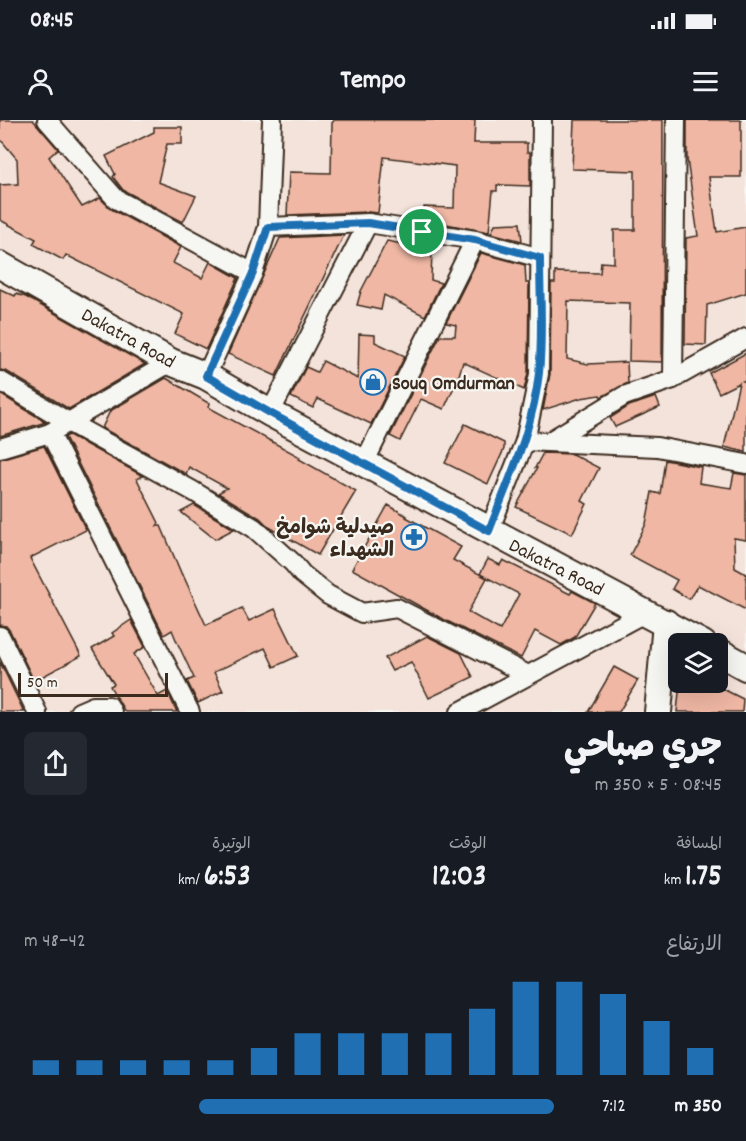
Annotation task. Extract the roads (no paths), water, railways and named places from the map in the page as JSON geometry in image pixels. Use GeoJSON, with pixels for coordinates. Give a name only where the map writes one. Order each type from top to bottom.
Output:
{"type":"FeatureCollection","features":[{"type":"Feature","properties":{"kind":"street"},"geometry":{"type":"LineString","coordinates":[[47,120],[116,199],[253,273]]}},
{"type":"Feature","properties":{"kind":"street"},"geometry":{"type":"LineString","coordinates":[[206,376],[253,273],[268,227],[272,120]]}},
{"type":"Feature","properties":{"kind":"street"},"geometry":{"type":"LineString","coordinates":[[489,531],[525,441],[539,374],[542,120]]}},
{"type":"Feature","properties":{"kind":"street"},"geometry":{"type":"LineString","coordinates":[[673,379],[676,120]]}},
{"type":"Feature","properties":{"kind":"street"},"geometry":{"type":"LineString","coordinates":[[268,227],[368,223],[475,240],[540,258]]}},
{"type":"Feature","properties":{"kind":"street"},"geometry":{"type":"LineString","coordinates":[[270,413],[368,223]]}},
{"type":"Feature","properties":{"kind":"street"},"geometry":{"type":"LineString","coordinates":[[364,462],[475,240]]}},
{"type":"Feature","properties":{"kind":"street","name":"Dakatra Road"},"geometry":{"type":"LineString","coordinates":[[0,265],[171,362],[206,376],[489,531],[684,633]]}},
{"type":"Feature","properties":{"kind":"street"},"geometry":{"type":"LineString","coordinates":[[550,441],[624,396],[673,379],[746,338]]}},
{"type":"Feature","properties":{"kind":"street"},"geometry":{"type":"LineString","coordinates":[[0,448],[50,433],[70,423],[171,362]]}},
{"type":"Feature","properties":{"kind":"street"},"geometry":{"type":"LineString","coordinates":[[0,381],[254,528],[302,574],[328,595],[362,613],[397,608],[528,675]]}},
{"type":"Feature","properties":{"kind":"street"},"geometry":{"type":"LineString","coordinates":[[50,433],[190,712]]}},
{"type":"Feature","properties":{"kind":"street"},"geometry":{"type":"LineString","coordinates":[[525,441],[657,447],[746,464]]}},
{"type":"Feature","properties":{"kind":"street"},"geometry":{"type":"LineString","coordinates":[[460,712],[528,675],[656,617],[658,712]]}},
{"type":"Feature","properties":{"kind":"street"},"geometry":{"type":"LineString","coordinates":[[0,636],[37,712]]}},
{"type":"Feature","properties":{"kind":"street"},"geometry":{"type":"LineString","coordinates":[[728,657],[746,666]]}},
{"type":"Feature","properties":{"kind":"street"},"geometry":{"type":"LineString","coordinates":[[79,712],[97,706],[109,706],[112,712]]}},
{"type":"Feature","properties":{"kind":"place","name":"Souq Omdurman"},"geometry":{"type":"Point","coordinates":[373,382]}},
{"type":"Feature","properties":{"kind":"place","name":"صيدلية شوامخ الشهداء"},"geometry":{"type":"Point","coordinates":[414,537]}}]}
